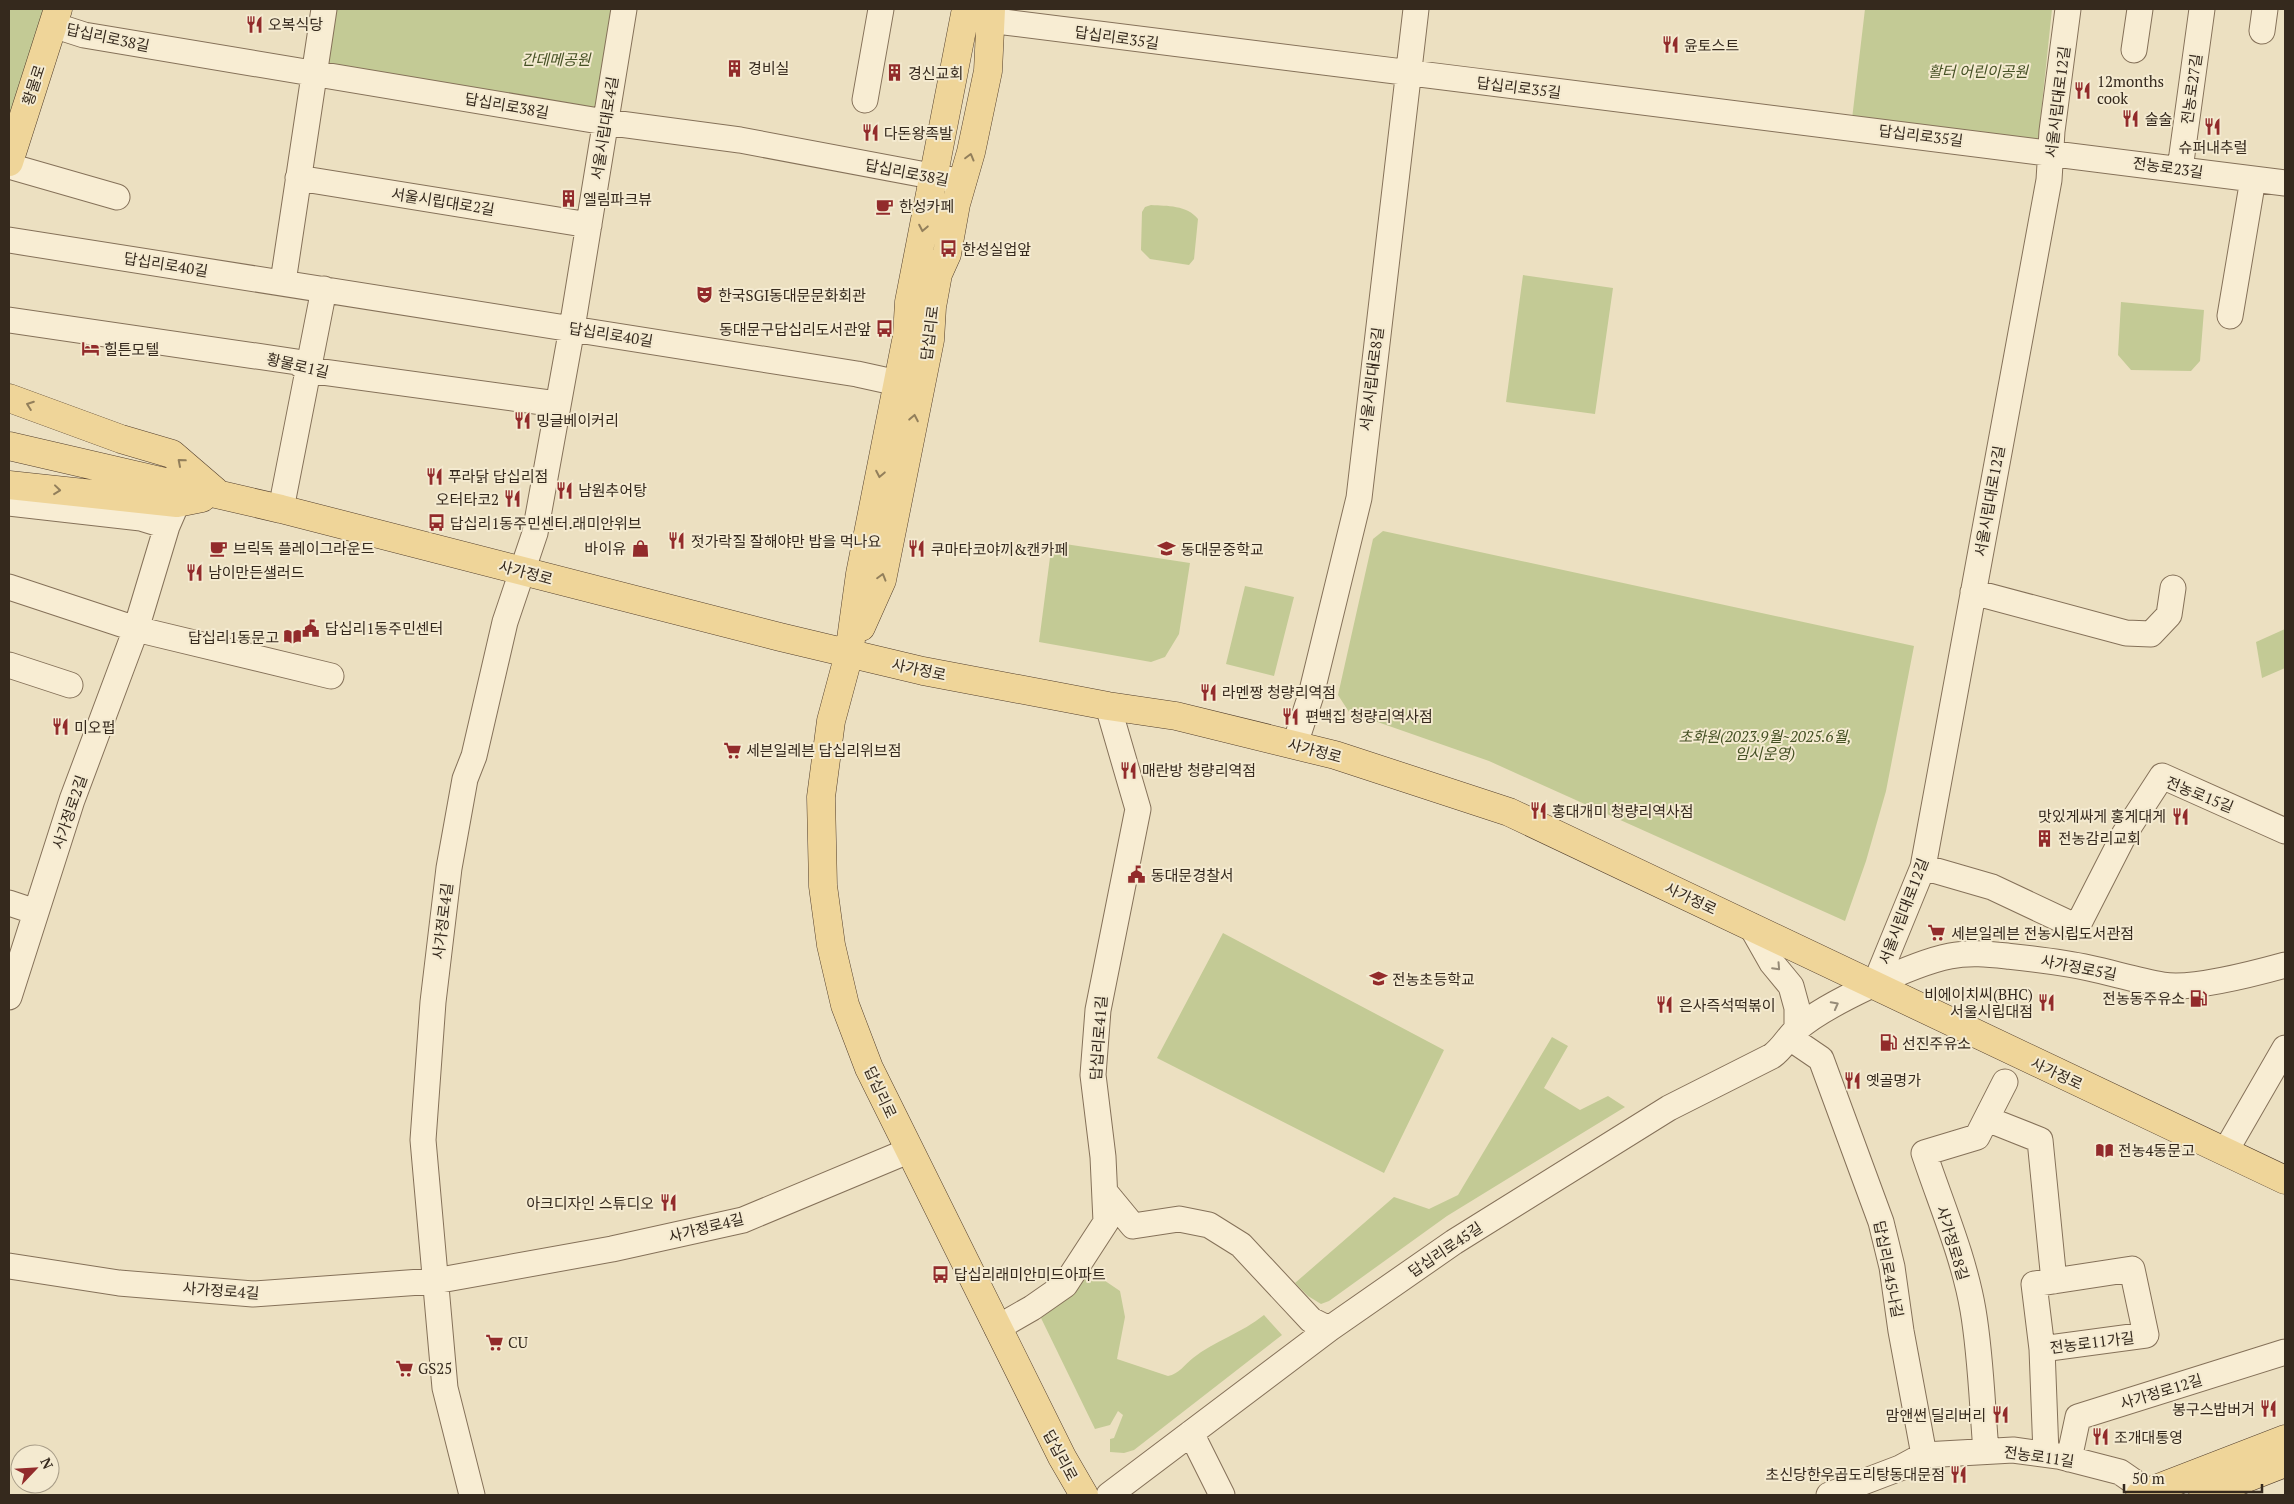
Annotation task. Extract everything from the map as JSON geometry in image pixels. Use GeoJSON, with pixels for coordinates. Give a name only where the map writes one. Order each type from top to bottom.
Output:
{"type":"FeatureCollection","features":[{"type":"Feature","properties":{"kind":"main road","name":"답십리로"},"geometry":{"type":"LineString","coordinates":[[982,13],[933,177],[909,302],[907,336],[860,574],[849,654],[832,721],[823,780],[821,826],[825,912],[844,1005],[869,1068],[908,1151],[1062,1458],[1084,1495]]}},
{"type":"Feature","properties":{"kind":"main road","name":"답십리로"},"geometry":{"type":"LineString","coordinates":[[849,654],[882,580],[930,340],[933,298],[938,274],[947,254],[963,182],[972,152],[988,71],[982,13]]}},
{"type":"Feature","properties":{"kind":"main road","name":"황물로"},"geometry":{"type":"LineString","coordinates":[[9,162],[55,17]]}},
{"type":"Feature","properties":{"kind":"main road"},"geometry":{"type":"LineString","coordinates":[[9,398],[172,454],[218,494],[172,515],[9,485]]}},
{"type":"Feature","properties":{"kind":"main road","name":"사가정로"},"geometry":{"type":"LineString","coordinates":[[9,446],[281,509],[849,654],[923,671],[1108,706],[1176,716],[1335,755],[1508,812],[1875,984],[2285,1180]]}},
{"type":"Feature","properties":{"kind":"main road"},"geometry":{"type":"LineString","coordinates":[[2143,1495],[2285,1439]]}},
{"type":"Feature","properties":{"kind":"main road"},"geometry":{"type":"LineString","coordinates":[[2203,1495],[2285,1463]]}},
{"type":"Feature","properties":{"kind":"street"},"geometry":{"type":"LineString","coordinates":[[282,282],[324,9]]}},
{"type":"Feature","properties":{"kind":"street","name":"서울시립대로4길"},"geometry":{"type":"LineString","coordinates":[[522,570],[535,532],[572,328],[624,9]]}},
{"type":"Feature","properties":{"kind":"street"},"geometry":{"type":"LineString","coordinates":[[865,100],[880,9]]}},
{"type":"Feature","properties":{"kind":"street","name":"서울시립대로8길"},"geometry":{"type":"LineString","coordinates":[[1295,744],[1312,696],[1359,498],[1369,394],[1416,9]]}},
{"type":"Feature","properties":{"kind":"street","name":"서울시립대로12길"},"geometry":{"type":"LineString","coordinates":[[1875,984],[1923,867],[2047,190],[2068,9]]}},
{"type":"Feature","properties":{"kind":"street"},"geometry":{"type":"LineString","coordinates":[[2134,50],[2140,9]]}},
{"type":"Feature","properties":{"kind":"street","name":"전농로27길"},"geometry":{"type":"LineString","coordinates":[[2180,169],[2202,9]]}},
{"type":"Feature","properties":{"kind":"street","name":"답십리로35길"},"geometry":{"type":"LineString","coordinates":[[982,13],[1408,73],[2050,152]]}},
{"type":"Feature","properties":{"kind":"street","name":"답십리로38길"},"geometry":{"type":"LineString","coordinates":[[55,17],[84,35],[605,122],[740,140],[963,182]]}},
{"type":"Feature","properties":{"kind":"street","name":"전농로23길"},"geometry":{"type":"LineString","coordinates":[[2050,152],[2285,183]]}},
{"type":"Feature","properties":{"kind":"street"},"geometry":{"type":"LineString","coordinates":[[9,166],[117,197]]}},
{"type":"Feature","properties":{"kind":"street","name":"서울시립대로2길"},"geometry":{"type":"LineString","coordinates":[[298,178],[589,225]]}},
{"type":"Feature","properties":{"kind":"street"},"geometry":{"type":"LineString","coordinates":[[2230,316],[2253,179]]}},
{"type":"Feature","properties":{"kind":"street","name":"답십리로40길"},"geometry":{"type":"LineString","coordinates":[[9,240],[572,328],[856,374],[898,383]]}},
{"type":"Feature","properties":{"kind":"street"},"geometry":{"type":"LineString","coordinates":[[281,509],[324,289]]}},
{"type":"Feature","properties":{"kind":"street","name":"황물로1길"},"geometry":{"type":"LineString","coordinates":[[9,320],[297,362],[308,370],[557,404]]}},
{"type":"Feature","properties":{"kind":"street"},"geometry":{"type":"LineString","coordinates":[[9,503],[141,518],[172,515]]}},
{"type":"Feature","properties":{"kind":"street","name":"사가정로2길"},"geometry":{"type":"LineString","coordinates":[[9,997],[72,800],[136,628],[172,515]]}},
{"type":"Feature","properties":{"kind":"street","name":"사가정로4길"},"geometry":{"type":"LineString","coordinates":[[472,1495],[445,1388],[423,1140],[433,1002],[449,868],[465,779],[474,756],[505,622],[522,570]]}},
{"type":"Feature","properties":{"kind":"street"},"geometry":{"type":"LineString","coordinates":[[9,587],[136,628],[331,676]]}},
{"type":"Feature","properties":{"kind":"street"},"geometry":{"type":"LineString","coordinates":[[1974,592],[2126,633],[2151,634],[2169,616],[2173,588]]}},
{"type":"Feature","properties":{"kind":"street"},"geometry":{"type":"LineString","coordinates":[[9,666],[70,685]]}},
{"type":"Feature","properties":{"kind":"street","name":"답십리로41길"},"geometry":{"type":"LineString","coordinates":[[997,1328],[1032,1308],[1065,1285],[1106,1222],[1105,1192],[1093,1075],[1098,1010],[1138,809],[1108,706]]}},
{"type":"Feature","properties":{"kind":"street","name":"전농로15길"},"geometry":{"type":"LineString","coordinates":[[1923,867],[1992,886],[2077,927],[2125,833],[2162,776],[2285,831]]}},
{"type":"Feature","properties":{"kind":"street"},"geometry":{"type":"LineString","coordinates":[[9,903],[36,912]]}},
{"type":"Feature","properties":{"kind":"street"},"geometry":{"type":"LineString","coordinates":[[1751,926],[1772,963],[1791,986],[1797,1008],[1798,1036]]}},
{"type":"Feature","properties":{"kind":"street","name":"사가정로5길"},"geometry":{"type":"LineString","coordinates":[[1875,984],[1931,961],[1952,956],[1985,954],[2033,958],[2087,967],[2164,986],[2230,978],[2285,965]]}},
{"type":"Feature","properties":{"kind":"street","name":"답십리로45길"},"geometry":{"type":"LineString","coordinates":[[1109,1495],[1329,1329],[1454,1242],[1669,1108],[1782,1050],[1827,1009],[1875,984]]}},
{"type":"Feature","properties":{"kind":"street","name":"답십리로45나길"},"geometry":{"type":"LineString","coordinates":[[1798,1036],[1820,1060],[1881,1222],[1892,1266],[1901,1331],[1924,1454]]}},
{"type":"Feature","properties":{"kind":"street"},"geometry":{"type":"LineString","coordinates":[[2225,1152],[2285,1048]]}},
{"type":"Feature","properties":{"kind":"street","name":"사가정로8길"},"geometry":{"type":"LineString","coordinates":[[1986,1451],[1981,1361],[1973,1308],[1958,1254],[1924,1153],[1977,1137],[2005,1082]]}},
{"type":"Feature","properties":{"kind":"street"},"geometry":{"type":"LineString","coordinates":[[1987,1119],[2040,1140],[2054,1281]]}},
{"type":"Feature","properties":{"kind":"street","name":"사가정로4길"},"geometry":{"type":"LineString","coordinates":[[9,1266],[119,1282],[253,1294],[435,1281],[612,1249],[743,1220],[908,1151]]}},
{"type":"Feature","properties":{"kind":"street"},"geometry":{"type":"LineString","coordinates":[[1105,1192],[1133,1226],[1179,1219],[1209,1225],[1241,1245],[1311,1320],[1329,1329]]}},
{"type":"Feature","properties":{"kind":"street","name":"전농로11가길"},"geometry":{"type":"LineString","coordinates":[[2042,1348],[2146,1335],[2132,1269],[2034,1284],[2042,1348],[2058,1457]]}},
{"type":"Feature","properties":{"kind":"street","name":"사가정로12길"},"geometry":{"type":"LineString","coordinates":[[2058,1457],[2078,1417],[2285,1352]]}},
{"type":"Feature","properties":{"kind":"street"},"geometry":{"type":"LineString","coordinates":[[1190,1433],[1222,1495]]}},
{"type":"Feature","properties":{"kind":"street","name":"전농로11길"},"geometry":{"type":"LineString","coordinates":[[1924,1454],[2013,1450],[2058,1457],[2120,1472],[2133,1481],[2143,1495]]}},
{"type":"Feature","properties":{"kind":"street"},"geometry":{"type":"LineString","coordinates":[[1829,1495],[1900,1468],[1924,1454]]}},
{"type":"Feature","properties":{"kind":"green space"},"geometry":{"type":"Polygon","coordinates":[[[9,9],[45,9],[9,127],[9,9]]]}},
{"type":"Feature","properties":{"kind":"green space","name":"간데메공원"},"geometry":{"type":"Polygon","coordinates":[[[333,9],[617,9],[599,117],[323,70],[333,9]]]}},
{"type":"Feature","properties":{"kind":"green space","name":"활터 어린이공원"},"geometry":{"type":"Polygon","coordinates":[[[1865,9],[2052,9],[2038,142],[1852,119],[1865,9]]]}},
{"type":"Feature","properties":{"kind":"green space"},"geometry":{"type":"Polygon","coordinates":[[[1151,205],[1183,209],[1198,219],[1194,259],[1189,265],[1150,259],[1141,250],[1142,212],[1145,207],[1151,205]]]}},
{"type":"Feature","properties":{"kind":"green space"},"geometry":{"type":"Polygon","coordinates":[[[1523,275],[1613,288],[1595,414],[1506,402],[1523,275]]]}},
{"type":"Feature","properties":{"kind":"green space"},"geometry":{"type":"Polygon","coordinates":[[[2121,302],[2204,310],[2200,361],[2191,371],[2131,370],[2118,355],[2121,302]]]}},
{"type":"Feature","properties":{"kind":"green space","name":"초화원(2023.9월~2025.6월, 임시운영)"},"geometry":{"type":"Polygon","coordinates":[[[1383,531],[1914,646],[1886,791],[1866,861],[1845,921],[1489,761],[1349,712],[1338,695],[1373,539],[1383,531]]]}},
{"type":"Feature","properties":{"kind":"green space"},"geometry":{"type":"Polygon","coordinates":[[[1052,542],[1190,563],[1179,634],[1165,657],[1151,662],[1039,642],[1052,542]]]}},
{"type":"Feature","properties":{"kind":"green space"},"geometry":{"type":"Polygon","coordinates":[[[1245,586],[1294,597],[1274,676],[1226,664],[1245,586]]]}},
{"type":"Feature","properties":{"kind":"green space"},"geometry":{"type":"Polygon","coordinates":[[[2285,629],[2285,668],[2262,678],[2256,642],[2285,629]]]}},
{"type":"Feature","properties":{"kind":"green space"},"geometry":{"type":"Polygon","coordinates":[[[1223,933],[1444,1050],[1384,1173],[1157,1058],[1223,933]]]}},
{"type":"Feature","properties":{"kind":"green space"},"geometry":{"type":"Polygon","coordinates":[[[1552,1037],[1568,1046],[1544,1088],[1580,1110],[1608,1096],[1625,1107],[1447,1216],[1329,1301],[1321,1304],[1308,1296],[1295,1283],[1394,1197],[1429,1209],[1458,1195],[1552,1037]]]}},
{"type":"Feature","properties":{"kind":"green space"},"geometry":{"type":"Polygon","coordinates":[[[1089,1270],[1120,1291],[1125,1317],[1117,1359],[1168,1376],[1178,1371],[1201,1352],[1247,1327],[1264,1315],[1282,1335],[1134,1450],[1124,1453],[1110,1452],[1110,1439],[1114,1438],[1123,1415],[1118,1411],[1110,1425],[1095,1429],[1041,1318],[1061,1303],[1089,1270]]]}},
{"type":"Feature","properties":{"kind":"place","name":"오복식당"},"geometry":{"type":"Point","coordinates":[254,24]}},
{"type":"Feature","properties":{"kind":"place","name":"윤토스트"},"geometry":{"type":"Point","coordinates":[1670,45]}},
{"type":"Feature","properties":{"kind":"place","name":"경비실"},"geometry":{"type":"Point","coordinates":[734,68]}},
{"type":"Feature","properties":{"kind":"place","name":"경신교회"},"geometry":{"type":"Point","coordinates":[894,73]}},
{"type":"Feature","properties":{"kind":"place","name":"12months cook"},"geometry":{"type":"Point","coordinates":[2083,90]}},
{"type":"Feature","properties":{"kind":"place","name":"술술"},"geometry":{"type":"Point","coordinates":[2131,119]}},
{"type":"Feature","properties":{"kind":"place","name":"슈퍼내추럴"},"geometry":{"type":"Point","coordinates":[2213,126]}},
{"type":"Feature","properties":{"kind":"place","name":"다돈왕족발"},"geometry":{"type":"Point","coordinates":[870,133]}},
{"type":"Feature","properties":{"kind":"place","name":"엘림파크뷰"},"geometry":{"type":"Point","coordinates":[569,199]}},
{"type":"Feature","properties":{"kind":"place","name":"한성카페"},"geometry":{"type":"Point","coordinates":[885,206]}},
{"type":"Feature","properties":{"kind":"place","name":"한성실업앞"},"geometry":{"type":"Point","coordinates":[948,249]}},
{"type":"Feature","properties":{"kind":"place","name":"한국SGI동대문문화회관"},"geometry":{"type":"Point","coordinates":[704,295]}},
{"type":"Feature","properties":{"kind":"place","name":"동대문구답십리도서관앞"},"geometry":{"type":"Point","coordinates":[885,329]}},
{"type":"Feature","properties":{"kind":"place","name":"힐튼모텔"},"geometry":{"type":"Point","coordinates":[90,349]}},
{"type":"Feature","properties":{"kind":"place","name":"밍글베이커리"},"geometry":{"type":"Point","coordinates":[522,420]}},
{"type":"Feature","properties":{"kind":"place","name":"푸라닭 답십리점"},"geometry":{"type":"Point","coordinates":[434,476]}},
{"type":"Feature","properties":{"kind":"place","name":"남원추어탕"},"geometry":{"type":"Point","coordinates":[564,490]}},
{"type":"Feature","properties":{"kind":"place","name":"오터타코2"},"geometry":{"type":"Point","coordinates":[513,499]}},
{"type":"Feature","properties":{"kind":"place","name":"답십리1동주민센터.래미안위브"},"geometry":{"type":"Point","coordinates":[436,523]}},
{"type":"Feature","properties":{"kind":"place","name":"젓가락질 잘해야만 밥을 먹나요"},"geometry":{"type":"Point","coordinates":[677,541]}},
{"type":"Feature","properties":{"kind":"place","name":"브릭독 플레이그라운드"},"geometry":{"type":"Point","coordinates":[219,548]}},
{"type":"Feature","properties":{"kind":"place","name":"바이유"},"geometry":{"type":"Point","coordinates":[640,548]}},
{"type":"Feature","properties":{"kind":"place","name":"쿠마타코야끼&캔카페"},"geometry":{"type":"Point","coordinates":[917,549]}},
{"type":"Feature","properties":{"kind":"place","name":"동대문중학교"},"geometry":{"type":"Point","coordinates":[1167,549]}},
{"type":"Feature","properties":{"kind":"place","name":"남이만든샐러드"},"geometry":{"type":"Point","coordinates":[194,572]}},
{"type":"Feature","properties":{"kind":"place","name":"답십리1동주민센터"},"geometry":{"type":"Point","coordinates":[311,628]}},
{"type":"Feature","properties":{"kind":"place","name":"답십리1동문고"},"geometry":{"type":"Point","coordinates":[293,637]}},
{"type":"Feature","properties":{"kind":"place","name":"라멘짱 청량리역점"},"geometry":{"type":"Point","coordinates":[1208,692]}},
{"type":"Feature","properties":{"kind":"place","name":"편백집 청량리역사점"},"geometry":{"type":"Point","coordinates":[1291,716]}},
{"type":"Feature","properties":{"kind":"place","name":"미오펍"},"geometry":{"type":"Point","coordinates":[60,727]}},
{"type":"Feature","properties":{"kind":"place","name":"세븐일레븐 답십리위브점"},"geometry":{"type":"Point","coordinates":[732,750]}},
{"type":"Feature","properties":{"kind":"place","name":"매란방 청량리역점"},"geometry":{"type":"Point","coordinates":[1128,770]}},
{"type":"Feature","properties":{"kind":"place","name":"홍대개미 청량리역사점"},"geometry":{"type":"Point","coordinates":[1538,811]}},
{"type":"Feature","properties":{"kind":"place","name":"맛있게싸게 홍게대게"},"geometry":{"type":"Point","coordinates":[2180,816]}},
{"type":"Feature","properties":{"kind":"place","name":"전농감리교회"},"geometry":{"type":"Point","coordinates":[2044,838]}},
{"type":"Feature","properties":{"kind":"place","name":"동대문경찰서"},"geometry":{"type":"Point","coordinates":[1137,875]}},
{"type":"Feature","properties":{"kind":"place","name":"세븐일레븐 전농시립도서관점"},"geometry":{"type":"Point","coordinates":[1937,933]}},
{"type":"Feature","properties":{"kind":"place","name":"전농초등학교"},"geometry":{"type":"Point","coordinates":[1378,979]}},
{"type":"Feature","properties":{"kind":"place","name":"전농동주유소"},"geometry":{"type":"Point","coordinates":[2199,998]}},
{"type":"Feature","properties":{"kind":"place","name":"비에이치씨(BHC) 서울시립대점"},"geometry":{"type":"Point","coordinates":[2047,1003]}},
{"type":"Feature","properties":{"kind":"place","name":"은사즉석떡볶이"},"geometry":{"type":"Point","coordinates":[1665,1005]}},
{"type":"Feature","properties":{"kind":"place","name":"선진주유소"},"geometry":{"type":"Point","coordinates":[1888,1043]}},
{"type":"Feature","properties":{"kind":"place","name":"옛골명가"},"geometry":{"type":"Point","coordinates":[1852,1080]}},
{"type":"Feature","properties":{"kind":"place","name":"전농4동문고"},"geometry":{"type":"Point","coordinates":[2104,1150]}},
{"type":"Feature","properties":{"kind":"place","name":"아크디자인 스튜디오"},"geometry":{"type":"Point","coordinates":[668,1203]}},
{"type":"Feature","properties":{"kind":"place","name":"답십리래미안미드아파트"},"geometry":{"type":"Point","coordinates":[940,1274]}},
{"type":"Feature","properties":{"kind":"place","name":"CU"},"geometry":{"type":"Point","coordinates":[494,1342]}},
{"type":"Feature","properties":{"kind":"place","name":"GS25"},"geometry":{"type":"Point","coordinates":[404,1368]}},
{"type":"Feature","properties":{"kind":"place","name":"봉구스밥버거"},"geometry":{"type":"Point","coordinates":[2269,1409]}},
{"type":"Feature","properties":{"kind":"place","name":"맘앤썬 딜리버리"},"geometry":{"type":"Point","coordinates":[2000,1415]}},
{"type":"Feature","properties":{"kind":"place","name":"조개대통영"},"geometry":{"type":"Point","coordinates":[2100,1437]}},
{"type":"Feature","properties":{"kind":"place","name":"초신당한우곱도리탕동대문점"},"geometry":{"type":"Point","coordinates":[1959,1474]}}]}
